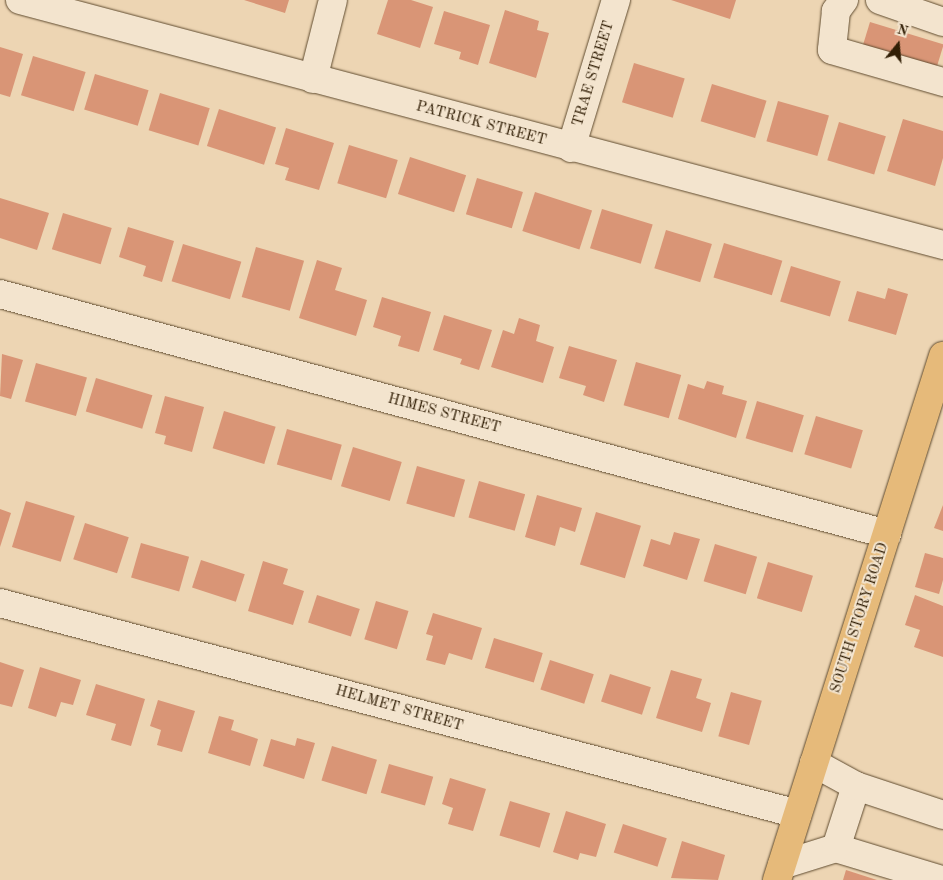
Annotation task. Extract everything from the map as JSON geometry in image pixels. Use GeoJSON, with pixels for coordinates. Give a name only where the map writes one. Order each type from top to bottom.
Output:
{"type":"FeatureCollection","features":[{"type":"Feature","properties":{"kind":"main road","name":"SOUTH STORY ROAD"},"geometry":{"type":"LineString","coordinates":[[779,872],[940,374]]}},
{"type":"Feature","properties":{"kind":"street","name":"PATRICK STREET"},"geometry":{"type":"LineString","coordinates":[[20,0],[571,148],[943,245]]}},
{"type":"Feature","properties":{"kind":"street"},"geometry":{"type":"LineString","coordinates":[[313,79],[333,0]]}},
{"type":"Feature","properties":{"kind":"street","name":"TRAE STREET"},"geometry":{"type":"LineString","coordinates":[[571,148],[616,0]]}},
{"type":"Feature","properties":{"kind":"street"},"geometry":{"type":"LineString","coordinates":[[844,0],[836,11],[832,50],[943,82]]}},
{"type":"Feature","properties":{"kind":"street"},"geometry":{"type":"LineString","coordinates":[[880,0],[943,22]]}},
{"type":"Feature","properties":{"kind":"street","name":"HIMES STREET"},"geometry":{"type":"LineString","coordinates":[[0,294],[887,534]]}},
{"type":"Feature","properties":{"kind":"street","name":"HELMET STREET"},"geometry":{"type":"LineString","coordinates":[[0,603],[798,814]]}},
{"type":"Feature","properties":{"kind":"street"},"geometry":{"type":"LineString","coordinates":[[814,763],[856,786],[943,815]]}},
{"type":"Feature","properties":{"kind":"street"},"geometry":{"type":"LineString","coordinates":[[836,848],[856,786]]}},
{"type":"Feature","properties":{"kind":"street"},"geometry":{"type":"LineString","coordinates":[[779,872],[836,848],[941,880]]}},
{"type":"Feature","properties":{"kind":"building"},"geometry":{"type":"Polygon","coordinates":[[[244,0],[289,0],[285,13],[244,0]]]}},
{"type":"Feature","properties":{"kind":"building"},"geometry":{"type":"Polygon","coordinates":[[[388,0],[411,0],[433,7],[420,48],[377,34],[388,0]]]}},
{"type":"Feature","properties":{"kind":"building"},"geometry":{"type":"Polygon","coordinates":[[[671,0],[736,0],[730,19],[671,0]]]}},
{"type":"Feature","properties":{"kind":"building"},"geometry":{"type":"Polygon","coordinates":[[[505,10],[539,21],[537,30],[549,33],[536,78],[489,63],[505,10]]]}},
{"type":"Feature","properties":{"kind":"building"},"geometry":{"type":"Polygon","coordinates":[[[444,11],[490,25],[478,65],[459,59],[461,52],[434,44],[444,11]]]}},
{"type":"Feature","properties":{"kind":"building"},"geometry":{"type":"Polygon","coordinates":[[[870,22],[943,44],[935,72],[862,50],[870,22]]]}},
{"type":"Feature","properties":{"kind":"building"},"geometry":{"type":"Polygon","coordinates":[[[0,47],[23,54],[10,97],[0,94],[0,47]]]}},
{"type":"Feature","properties":{"kind":"building"},"geometry":{"type":"Polygon","coordinates":[[[33,56],[86,72],[74,111],[21,95],[33,56]]]}},
{"type":"Feature","properties":{"kind":"building"},"geometry":{"type":"Polygon","coordinates":[[[634,63],[685,78],[673,118],[622,102],[634,63]]]}},
{"type":"Feature","properties":{"kind":"building"},"geometry":{"type":"Polygon","coordinates":[[[95,74],[149,90],[138,126],[84,109],[95,74]]]}},
{"type":"Feature","properties":{"kind":"building"},"geometry":{"type":"Polygon","coordinates":[[[712,84],[767,101],[755,138],[701,121],[712,84]]]}},
{"type":"Feature","properties":{"kind":"building"},"geometry":{"type":"Polygon","coordinates":[[[160,93],[210,108],[198,145],[149,130],[160,93]]]}},
{"type":"Feature","properties":{"kind":"building"},"geometry":{"type":"Polygon","coordinates":[[[778,101],[829,116],[817,156],[766,141],[778,101]]]}},
{"type":"Feature","properties":{"kind":"building"},"geometry":{"type":"Polygon","coordinates":[[[219,109],[276,128],[264,165],[207,146],[219,109]]]}},
{"type":"Feature","properties":{"kind":"building"},"geometry":{"type":"Polygon","coordinates":[[[903,119],[943,131],[943,158],[935,186],[887,171],[903,119]]]}},
{"type":"Feature","properties":{"kind":"building"},"geometry":{"type":"Polygon","coordinates":[[[839,122],[886,136],[874,175],[827,160],[839,122]]]}},
{"type":"Feature","properties":{"kind":"building"},"geometry":{"type":"Polygon","coordinates":[[[286,128],[334,143],[319,190],[285,180],[289,168],[275,164],[286,128]]]}},
{"type":"Feature","properties":{"kind":"building"},"geometry":{"type":"Polygon","coordinates":[[[349,145],[398,160],[386,198],[337,183],[349,145]]]}},
{"type":"Feature","properties":{"kind":"building"},"geometry":{"type":"Polygon","coordinates":[[[410,157],[466,175],[454,212],[398,194],[410,157]]]}},
{"type":"Feature","properties":{"kind":"building"},"geometry":{"type":"Polygon","coordinates":[[[477,178],[523,192],[512,228],[466,214],[477,178]]]}},
{"type":"Feature","properties":{"kind":"building"},"geometry":{"type":"Polygon","coordinates":[[[535,192],[592,211],[579,250],[522,231],[535,192]]]}},
{"type":"Feature","properties":{"kind":"building"},"geometry":{"type":"Polygon","coordinates":[[[0,198],[49,213],[37,250],[0,238],[0,198]]]}},
{"type":"Feature","properties":{"kind":"building"},"geometry":{"type":"Polygon","coordinates":[[[602,209],[653,224],[641,264],[590,248],[602,209]]]}},
{"type":"Feature","properties":{"kind":"building"},"geometry":{"type":"Polygon","coordinates":[[[63,213],[112,228],[101,264],[52,249],[63,213]]]}},
{"type":"Feature","properties":{"kind":"building"},"geometry":{"type":"Polygon","coordinates":[[[128,227],[174,241],[162,282],[143,276],[146,266],[119,257],[128,227]]]}},
{"type":"Feature","properties":{"kind":"building"},"geometry":{"type":"Polygon","coordinates":[[[666,230],[712,244],[700,282],[654,268],[666,230]]]}},
{"type":"Feature","properties":{"kind":"building"},"geometry":{"type":"Polygon","coordinates":[[[724,243],[782,261],[772,295],[713,277],[724,243]]]}},
{"type":"Feature","properties":{"kind":"building"},"geometry":{"type":"Polygon","coordinates":[[[183,244],[241,262],[230,299],[172,281],[183,244]]]}},
{"type":"Feature","properties":{"kind":"building"},"geometry":{"type":"Polygon","coordinates":[[[256,247],[304,261],[290,311],[242,297],[256,247]]]}},
{"type":"Feature","properties":{"kind":"building"},"geometry":{"type":"Polygon","coordinates":[[[317,260],[342,268],[335,290],[367,300],[356,336],[299,318],[317,260]]]}},
{"type":"Feature","properties":{"kind":"building"},"geometry":{"type":"Polygon","coordinates":[[[791,266],[841,281],[830,317],[780,301],[791,266]]]}},
{"type":"Feature","properties":{"kind":"building"},"geometry":{"type":"Polygon","coordinates":[[[888,288],[908,294],[896,335],[848,321],[857,291],[885,299],[888,288]]]}},
{"type":"Feature","properties":{"kind":"building"},"geometry":{"type":"Polygon","coordinates":[[[382,297],[431,312],[419,352],[398,346],[401,336],[373,327],[382,297]]]}},
{"type":"Feature","properties":{"kind":"building"},"geometry":{"type":"Polygon","coordinates":[[[444,315],[492,330],[479,370],[460,364],[462,359],[433,350],[444,315]]]}},
{"type":"Feature","properties":{"kind":"building"},"geometry":{"type":"Polygon","coordinates":[[[519,318],[540,325],[536,341],[554,347],[543,383],[491,367],[503,330],[514,334],[519,318]]]}},
{"type":"Feature","properties":{"kind":"building"},"geometry":{"type":"Polygon","coordinates":[[[569,346],[617,360],[604,402],[583,395],[586,386],[559,378],[569,346]]]}},
{"type":"Feature","properties":{"kind":"building"},"geometry":{"type":"Polygon","coordinates":[[[2,354],[23,360],[11,399],[0,396],[2,354]]]}},
{"type":"Feature","properties":{"kind":"building"},"geometry":{"type":"Polygon","coordinates":[[[636,362],[681,375],[669,418],[624,405],[636,362]]]}},
{"type":"Feature","properties":{"kind":"building"},"geometry":{"type":"Polygon","coordinates":[[[36,363],[87,378],[76,416],[25,401],[36,363]]]}},
{"type":"Feature","properties":{"kind":"building"},"geometry":{"type":"Polygon","coordinates":[[[96,378],[152,395],[142,429],[86,411],[96,378]]]}},
{"type":"Feature","properties":{"kind":"building"},"geometry":{"type":"Polygon","coordinates":[[[707,381],[724,386],[722,394],[747,401],[736,438],[678,419],[688,384],[704,389],[707,381]]]}},
{"type":"Feature","properties":{"kind":"building"},"geometry":{"type":"Polygon","coordinates":[[[165,396],[204,407],[192,452],[164,444],[166,436],[155,433],[165,396]]]}},
{"type":"Feature","properties":{"kind":"building"},"geometry":{"type":"Polygon","coordinates":[[[757,401],[804,415],[792,453],[746,438],[757,401]]]}},
{"type":"Feature","properties":{"kind":"building"},"geometry":{"type":"Polygon","coordinates":[[[224,411],[276,427],[264,464],[213,448],[224,411]]]}},
{"type":"Feature","properties":{"kind":"building"},"geometry":{"type":"Polygon","coordinates":[[[816,416],[863,430],[851,469],[804,454],[816,416]]]}},
{"type":"Feature","properties":{"kind":"building"},"geometry":{"type":"Polygon","coordinates":[[[287,429],[342,445],[332,480],[277,465],[287,429]]]}},
{"type":"Feature","properties":{"kind":"building"},"geometry":{"type":"Polygon","coordinates":[[[353,447],[402,462],[390,501],[341,486],[353,447]]]}},
{"type":"Feature","properties":{"kind":"building"},"geometry":{"type":"Polygon","coordinates":[[[417,466],[465,480],[454,517],[406,503],[417,466]]]}},
{"type":"Feature","properties":{"kind":"building"},"geometry":{"type":"Polygon","coordinates":[[[479,481],[525,494],[515,531],[469,518],[479,481]]]}},
{"type":"Feature","properties":{"kind":"building"},"geometry":{"type":"Polygon","coordinates":[[[537,495],[582,508],[575,532],[560,527],[555,546],[525,537],[537,495]]]}},
{"type":"Feature","properties":{"kind":"building"},"geometry":{"type":"Polygon","coordinates":[[[26,501],[75,516],[61,562],[12,547],[26,501]]]}},
{"type":"Feature","properties":{"kind":"building"},"geometry":{"type":"Polygon","coordinates":[[[943,505],[943,531],[934,528],[943,505]]]}},
{"type":"Feature","properties":{"kind":"building"},"geometry":{"type":"Polygon","coordinates":[[[0,509],[11,513],[0,547],[0,509]]]}},
{"type":"Feature","properties":{"kind":"building"},"geometry":{"type":"Polygon","coordinates":[[[596,512],[641,526],[625,578],[580,565],[596,512]]]}},
{"type":"Feature","properties":{"kind":"building"},"geometry":{"type":"Polygon","coordinates":[[[85,523],[129,537],[117,573],[73,559],[85,523]]]}},
{"type":"Feature","properties":{"kind":"building"},"geometry":{"type":"Polygon","coordinates":[[[674,532],[700,539],[687,580],[643,566],[651,539],[670,545],[674,532]]]}},
{"type":"Feature","properties":{"kind":"building"},"geometry":{"type":"Polygon","coordinates":[[[141,543],[189,557],[179,591],[131,578],[141,543]]]}},
{"type":"Feature","properties":{"kind":"building"},"geometry":{"type":"Polygon","coordinates":[[[715,544],[757,557],[746,594],[704,581],[715,544]]]}},
{"type":"Feature","properties":{"kind":"building"},"geometry":{"type":"Polygon","coordinates":[[[925,553],[943,558],[943,580],[939,594],[915,587],[925,553]]]}},
{"type":"Feature","properties":{"kind":"building"},"geometry":{"type":"Polygon","coordinates":[[[201,560],[245,574],[236,602],[192,588],[201,560]]]}},
{"type":"Feature","properties":{"kind":"building"},"geometry":{"type":"Polygon","coordinates":[[[263,561],[288,569],[283,584],[304,591],[293,625],[248,611],[263,561]]]}},
{"type":"Feature","properties":{"kind":"building"},"geometry":{"type":"Polygon","coordinates":[[[768,562],[813,576],[802,612],[757,598],[768,562]]]}},
{"type":"Feature","properties":{"kind":"building"},"geometry":{"type":"Polygon","coordinates":[[[317,595],[360,609],[351,636],[308,623],[317,595]]]}},
{"type":"Feature","properties":{"kind":"building"},"geometry":{"type":"Polygon","coordinates":[[[915,595],[943,606],[943,657],[914,647],[920,630],[905,625],[915,595]]]}},
{"type":"Feature","properties":{"kind":"building"},"geometry":{"type":"Polygon","coordinates":[[[376,601],[409,611],[397,649],[364,639],[376,601]]]}},
{"type":"Feature","properties":{"kind":"building"},"geometry":{"type":"Polygon","coordinates":[[[433,613],[482,628],[472,660],[449,653],[445,665],[426,660],[433,636],[426,634],[433,613]]]}},
{"type":"Feature","properties":{"kind":"building"},"geometry":{"type":"Polygon","coordinates":[[[494,638],[543,653],[534,683],[485,668],[494,638]]]}},
{"type":"Feature","properties":{"kind":"building"},"geometry":{"type":"Polygon","coordinates":[[[550,660],[594,674],[584,704],[540,689],[550,660]]]}},
{"type":"Feature","properties":{"kind":"building"},"geometry":{"type":"Polygon","coordinates":[[[0,662],[24,670],[12,707],[0,704],[0,662]]]}},
{"type":"Feature","properties":{"kind":"building"},"geometry":{"type":"Polygon","coordinates":[[[40,667],[81,680],[73,705],[61,702],[56,717],[28,708],[40,667]]]}},
{"type":"Feature","properties":{"kind":"building"},"geometry":{"type":"Polygon","coordinates":[[[671,670],[702,679],[696,698],[711,703],[702,732],[656,718],[671,670]]]}},
{"type":"Feature","properties":{"kind":"building"},"geometry":{"type":"Polygon","coordinates":[[[610,674],[651,687],[642,715],[601,702],[610,674]]]}},
{"type":"Feature","properties":{"kind":"building"},"geometry":{"type":"Polygon","coordinates":[[[96,684],[145,699],[131,746],[111,740],[116,724],[86,715],[96,684]]]}},
{"type":"Feature","properties":{"kind":"building"},"geometry":{"type":"Polygon","coordinates":[[[731,692],[762,701],[749,745],[718,736],[731,692]]]}},
{"type":"Feature","properties":{"kind":"building"},"geometry":{"type":"Polygon","coordinates":[[[158,700],[195,711],[182,752],[157,745],[161,730],[150,726],[158,700]]]}},
{"type":"Feature","properties":{"kind":"building"},"geometry":{"type":"Polygon","coordinates":[[[219,716],[234,720],[231,730],[258,739],[250,766],[208,753],[219,716]]]}},
{"type":"Feature","properties":{"kind":"building"},"geometry":{"type":"Polygon","coordinates":[[[297,738],[315,743],[304,779],[263,766],[271,739],[295,746],[297,738]]]}},
{"type":"Feature","properties":{"kind":"building"},"geometry":{"type":"Polygon","coordinates":[[[332,746],[377,760],[366,794],[321,780],[332,746]]]}},
{"type":"Feature","properties":{"kind":"building"},"geometry":{"type":"Polygon","coordinates":[[[389,764],[433,777],[425,806],[381,793],[389,764]]]}},
{"type":"Feature","properties":{"kind":"building"},"geometry":{"type":"Polygon","coordinates":[[[450,778],[486,789],[473,831],[448,824],[453,808],[442,804],[450,778]]]}},
{"type":"Feature","properties":{"kind":"building"},"geometry":{"type":"Polygon","coordinates":[[[510,801],[550,813],[540,848],[499,835],[510,801]]]}},
{"type":"Feature","properties":{"kind":"building"},"geometry":{"type":"Polygon","coordinates":[[[566,811],[606,824],[596,857],[580,853],[578,860],[553,852],[566,811]]]}},
{"type":"Feature","properties":{"kind":"building"},"geometry":{"type":"Polygon","coordinates":[[[623,824],[667,838],[657,867],[614,853],[623,824]]]}},
{"type":"Feature","properties":{"kind":"building"},"geometry":{"type":"Polygon","coordinates":[[[682,841],[725,855],[718,880],[671,878],[682,841]]]}},
{"type":"Feature","properties":{"kind":"building"},"geometry":{"type":"Polygon","coordinates":[[[846,870],[877,880],[843,880],[846,870]]]}}]}
